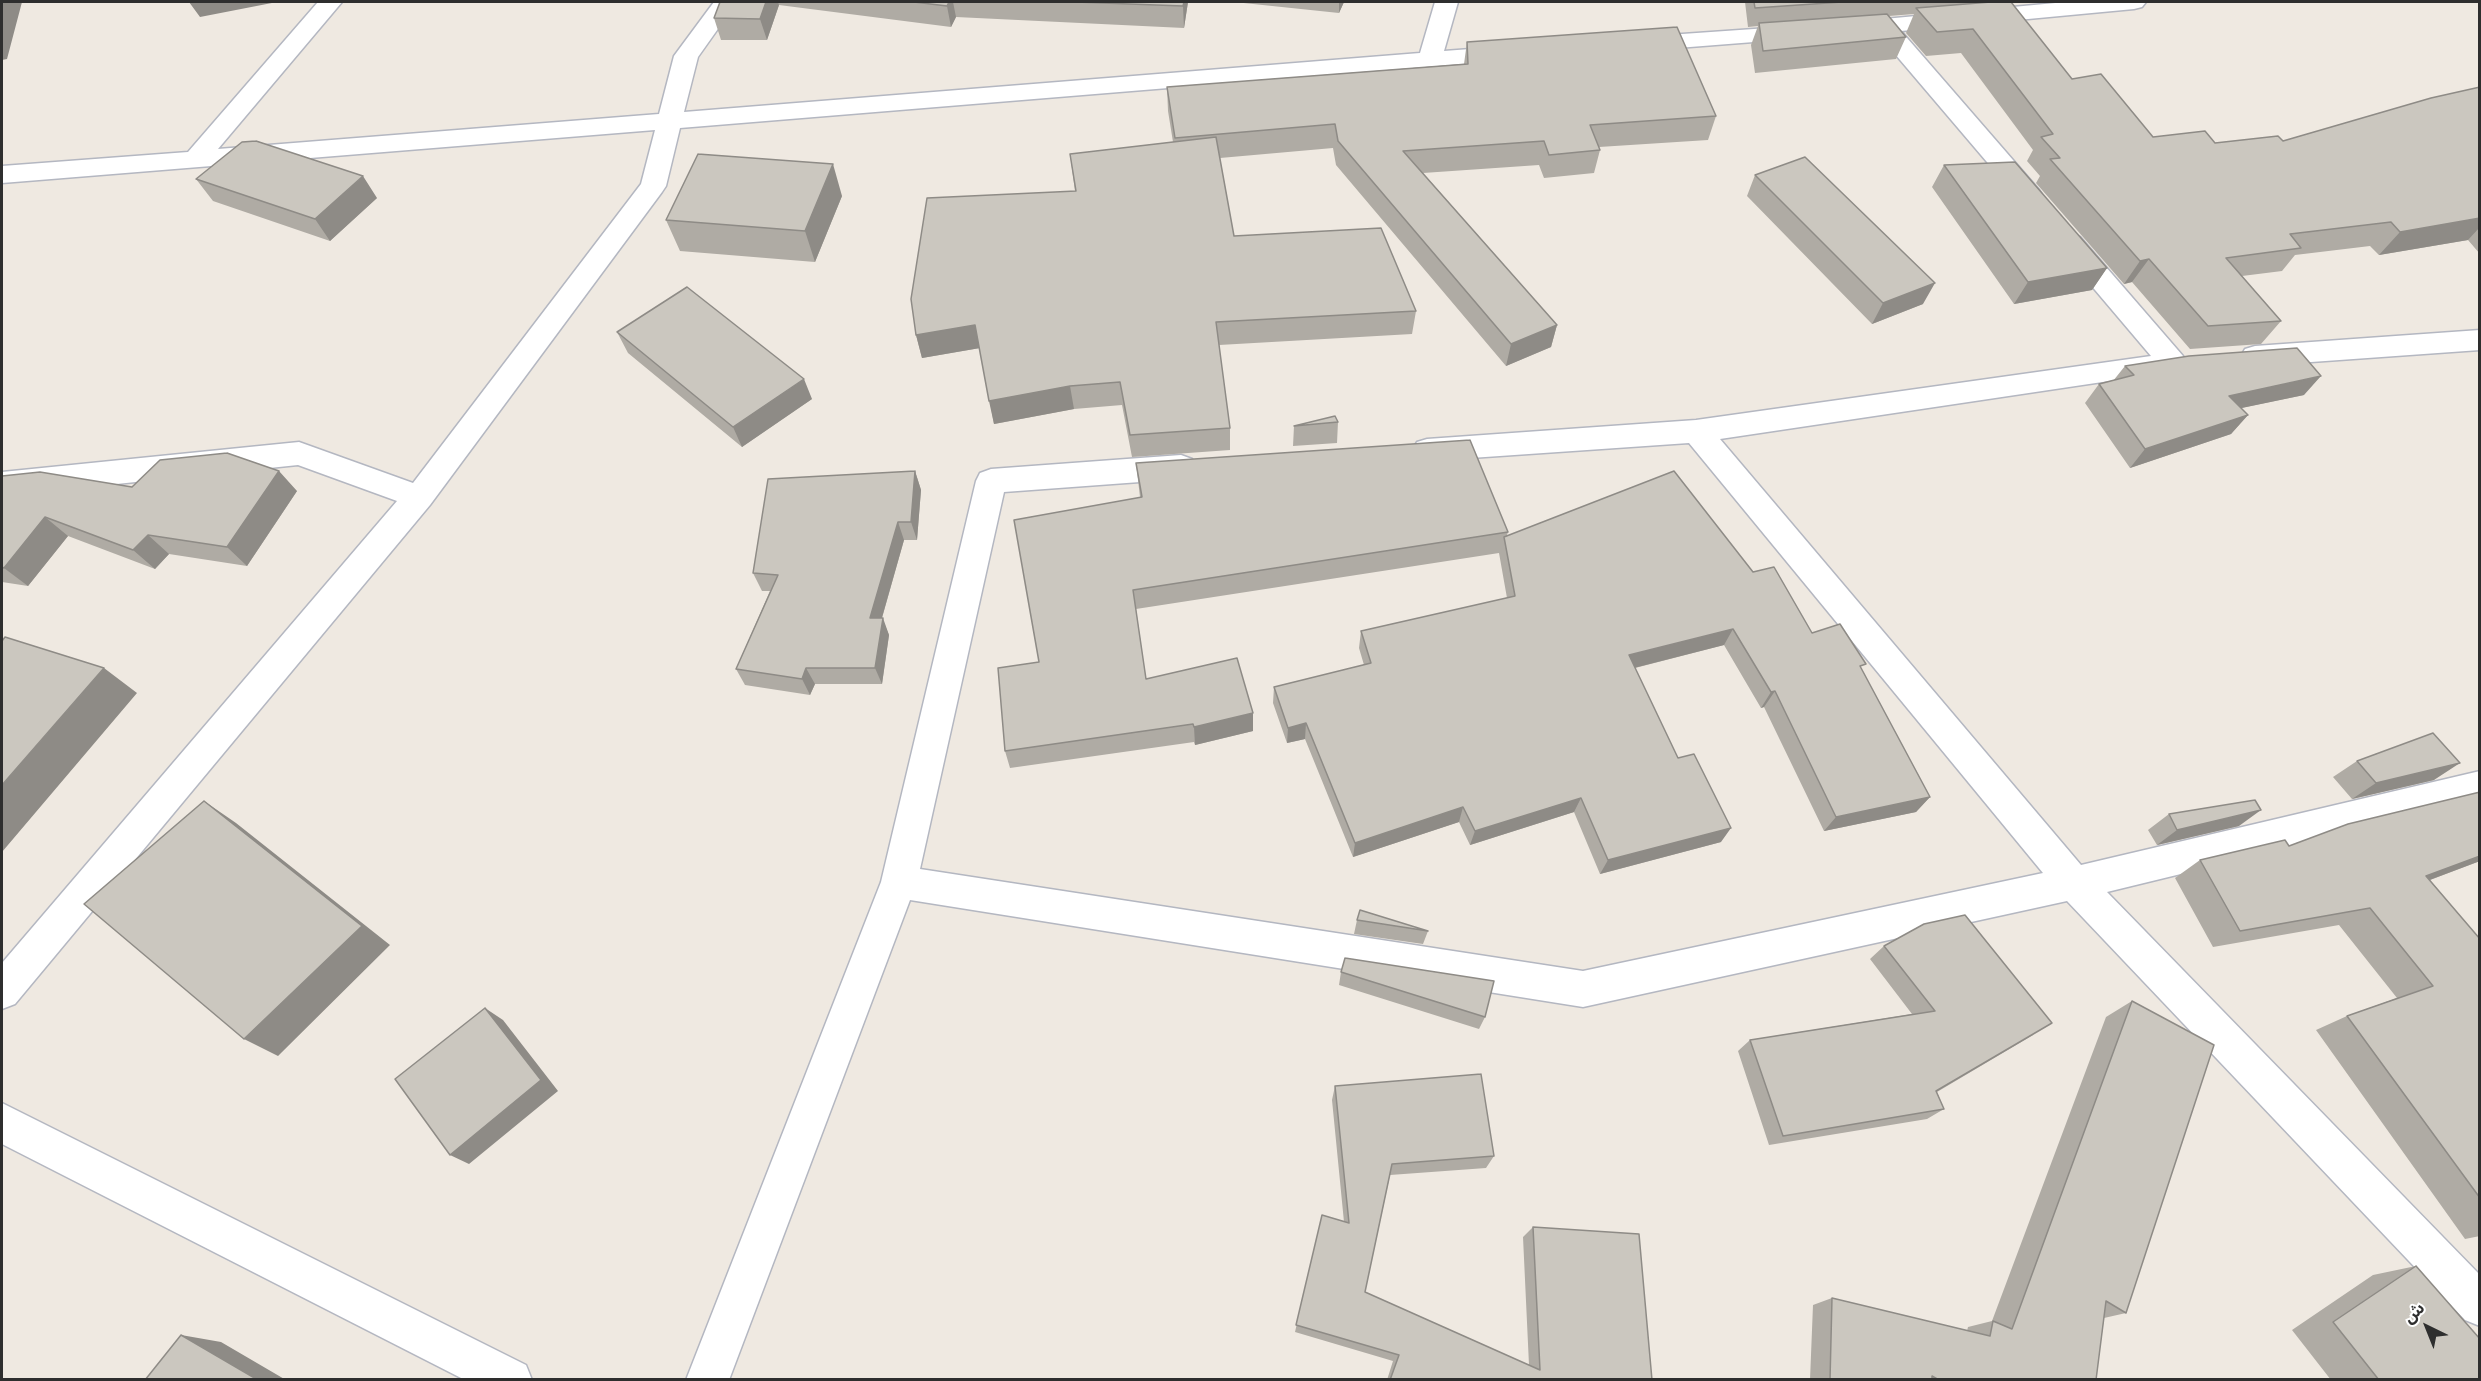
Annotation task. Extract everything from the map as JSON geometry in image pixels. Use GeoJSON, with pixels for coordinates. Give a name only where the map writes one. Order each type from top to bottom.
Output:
{"type":"FeatureCollection","features":[{"type":"Feature","properties":{"kind":"street"},"geometry":{"type":"LineString","coordinates":[[194,160],[330,2]]}},
{"type":"Feature","properties":{"kind":"street"},"geometry":{"type":"LineString","coordinates":[[2,991],[419,496],[653,186],[686,56],[725,2]]}},
{"type":"Feature","properties":{"kind":"street"},"geometry":{"type":"LineString","coordinates":[[1430,59],[1446,2]]}},
{"type":"Feature","properties":{"kind":"street"},"geometry":{"type":"LineString","coordinates":[[1621,45],[1884,26],[2134,2]]}},
{"type":"Feature","properties":{"kind":"street"},"geometry":{"type":"LineString","coordinates":[[1397,452],[1696,431],[2184,362],[2052,222],[1884,26]]}},
{"type":"Feature","properties":{"kind":"street"},"geometry":{"type":"LineString","coordinates":[[2,176],[1538,51]]}},
{"type":"Feature","properties":{"kind":"street"},"geometry":{"type":"LineString","coordinates":[[2231,358],[2480,340]]}},
{"type":"Feature","properties":{"kind":"street"},"geometry":{"type":"LineString","coordinates":[[1696,431],[2074,883],[2480,1305]]}},
{"type":"Feature","properties":{"kind":"street"},"geometry":{"type":"LineString","coordinates":[[2,484],[299,453],[419,496]]}},
{"type":"Feature","properties":{"kind":"street"},"geometry":{"type":"LineString","coordinates":[[707,1380],[900,882],[991,481],[1206,466]]}},
{"type":"Feature","properties":{"kind":"street"},"geometry":{"type":"LineString","coordinates":[[900,882],[1582,989],[2074,883],[2480,786]]}},
{"type":"Feature","properties":{"kind":"street"},"geometry":{"type":"LineString","coordinates":[[2,1123],[512,1380]]}},
{"type":"Feature","properties":{"kind":"building"},"geometry":{"type":"Polygon","coordinates":[[[720,2],[766,2],[760,19],[714,18],[720,2]]]}},
{"type":"Feature","properties":{"kind":"building"},"geometry":{"type":"Polygon","coordinates":[[[914,2],[949,2],[947,6],[914,2]]]}},
{"type":"Feature","properties":{"kind":"building"},"geometry":{"type":"Polygon","coordinates":[[[1076,2],[1184,2],[1183,6],[1076,2]]]}},
{"type":"Feature","properties":{"kind":"building"},"geometry":{"type":"Polygon","coordinates":[[[1754,2],[1842,2],[1755,8],[1754,2]]]}},
{"type":"Feature","properties":{"kind":"building"},"geometry":{"type":"Polygon","coordinates":[[[2011,2],[2072,79],[2101,74],[2153,137],[2205,131],[2215,143],[2278,136],[2283,141],[2431,98],[2480,87],[2480,218],[2400,232],[2391,222],[2290,234],[2301,248],[2226,258],[2281,321],[2208,326],[2149,259],[2140,261],[2050,159],[2060,158],[2041,137],[2053,134],[1973,29],[1937,32],[1916,8],[2011,2]]]}},
{"type":"Feature","properties":{"kind":"building"},"geometry":{"type":"Polygon","coordinates":[[[1887,14],[1906,37],[1763,51],[1759,23],[1887,14]]]}},
{"type":"Feature","properties":{"kind":"building"},"geometry":{"type":"Polygon","coordinates":[[[1677,27],[1716,116],[1590,125],[1600,150],[1549,155],[1544,141],[1403,151],[1557,325],[1511,344],[1338,141],[1335,124],[1175,138],[1167,87],[1468,64],[1467,42],[1677,27]]]}},
{"type":"Feature","properties":{"kind":"building"},"geometry":{"type":"Polygon","coordinates":[[[1216,137],[1234,236],[1381,228],[1416,311],[1216,322],[1230,428],[1130,435],[1120,382],[1070,386],[989,401],[975,325],[916,335],[911,299],[927,198],[1076,191],[1070,154],[1216,137]]]}},
{"type":"Feature","properties":{"kind":"building"},"geometry":{"type":"Polygon","coordinates":[[[256,141],[363,176],[315,219],[196,179],[242,142],[256,141]]]}},
{"type":"Feature","properties":{"kind":"building"},"geometry":{"type":"Polygon","coordinates":[[[698,154],[833,164],[805,231],[666,220],[698,154]]]}},
{"type":"Feature","properties":{"kind":"building"},"geometry":{"type":"Polygon","coordinates":[[[1805,157],[1935,283],[1883,303],[1755,175],[1805,157]]]}},
{"type":"Feature","properties":{"kind":"building"},"geometry":{"type":"Polygon","coordinates":[[[2015,162],[2107,268],[2028,282],[1944,165],[2015,162]]]}},
{"type":"Feature","properties":{"kind":"building"},"geometry":{"type":"Polygon","coordinates":[[[687,287],[804,379],[733,427],[617,332],[687,287]]]}},
{"type":"Feature","properties":{"kind":"building"},"geometry":{"type":"Polygon","coordinates":[[[2297,348],[2321,376],[2229,396],[2248,415],[2145,449],[2099,384],[2134,375],[2125,366],[2189,356],[2297,348]]]}},
{"type":"Feature","properties":{"kind":"building"},"geometry":{"type":"Polygon","coordinates":[[[1335,416],[1338,422],[1294,426],[1335,416]]]}},
{"type":"Feature","properties":{"kind":"building"},"geometry":{"type":"Polygon","coordinates":[[[1470,440],[1508,532],[1133,590],[1146,679],[1237,658],[1253,713],[1194,727],[1193,724],[1005,751],[998,668],[1039,662],[1014,520],[1142,497],[1136,463],[1470,440]]]}},
{"type":"Feature","properties":{"kind":"building"},"geometry":{"type":"Polygon","coordinates":[[[227,453],[279,471],[227,547],[148,535],[133,550],[45,517],[4,568],[2,567],[2,476],[40,472],[132,487],[160,460],[227,453]]]}},
{"type":"Feature","properties":{"kind":"building"},"geometry":{"type":"Polygon","coordinates":[[[915,471],[911,522],[898,522],[870,618],[883,618],[875,668],[806,668],[802,679],[736,669],[778,575],[753,573],[768,479],[915,471]]]}},
{"type":"Feature","properties":{"kind":"building"},"geometry":{"type":"Polygon","coordinates":[[[1674,471],[1753,572],[1774,567],[1812,633],[1840,624],[1866,664],[1860,666],[1930,797],[1836,817],[1775,691],[1771,692],[1733,629],[1629,655],[1678,758],[1694,754],[1731,828],[1608,860],[1581,798],[1475,831],[1463,807],[1355,843],[1306,723],[1288,728],[1274,687],[1371,663],[1361,631],[1515,596],[1504,537],[1674,471]]]}},
{"type":"Feature","properties":{"kind":"building"},"geometry":{"type":"Polygon","coordinates":[[[5,637],[104,668],[2,785],[2,641],[5,637]]]}},
{"type":"Feature","properties":{"kind":"building"},"geometry":{"type":"Polygon","coordinates":[[[2433,733],[2460,763],[2376,783],[2357,761],[2433,733]]]}},
{"type":"Feature","properties":{"kind":"building"},"geometry":{"type":"Polygon","coordinates":[[[2480,792],[2480,856],[2426,876],[2480,939],[2480,1198],[2347,1016],[2433,986],[2370,908],[2240,931],[2200,860],[2285,840],[2289,846],[2348,824],[2480,792]]]}},
{"type":"Feature","properties":{"kind":"building"},"geometry":{"type":"Polygon","coordinates":[[[2255,800],[2261,810],[2177,830],[2169,814],[2255,800]]]}},
{"type":"Feature","properties":{"kind":"building"},"geometry":{"type":"Polygon","coordinates":[[[204,801],[362,926],[244,1039],[84,904],[204,801]]]}},
{"type":"Feature","properties":{"kind":"building"},"geometry":{"type":"Polygon","coordinates":[[[1360,910],[1428,931],[1357,920],[1360,910]]]}},
{"type":"Feature","properties":{"kind":"building"},"geometry":{"type":"Polygon","coordinates":[[[1965,915],[2052,1023],[1936,1091],[1944,1109],[1783,1136],[1750,1040],[1935,1011],[1884,946],[1924,924],[1965,915]]]}},
{"type":"Feature","properties":{"kind":"building"},"geometry":{"type":"Polygon","coordinates":[[[1345,958],[1494,981],[1485,1017],[1341,972],[1345,958]]]}},
{"type":"Feature","properties":{"kind":"building"},"geometry":{"type":"Polygon","coordinates":[[[2132,1001],[2214,1045],[2126,1313],[2106,1301],[2096,1380],[1939,1380],[1932,1376],[1932,1380],[1830,1380],[1832,1298],[1990,1336],[1993,1321],[2012,1329],[2132,1001]]]}},
{"type":"Feature","properties":{"kind":"building"},"geometry":{"type":"Polygon","coordinates":[[[485,1008],[541,1080],[450,1155],[395,1079],[485,1008]]]}},
{"type":"Feature","properties":{"kind":"building"},"geometry":{"type":"Polygon","coordinates":[[[1481,1074],[1494,1156],[1392,1164],[1365,1292],[1540,1370],[1533,1227],[1639,1234],[1652,1380],[1390,1380],[1399,1355],[1296,1325],[1322,1215],[1349,1223],[1335,1086],[1481,1074]]]}},
{"type":"Feature","properties":{"kind":"building"},"geometry":{"type":"Polygon","coordinates":[[[2416,1266],[2480,1339],[2480,1380],[2379,1380],[2333,1322],[2416,1266]]]}},
{"type":"Feature","properties":{"kind":"building"},"geometry":{"type":"Polygon","coordinates":[[[181,1335],[258,1380],[145,1380],[181,1335]]]}}]}
